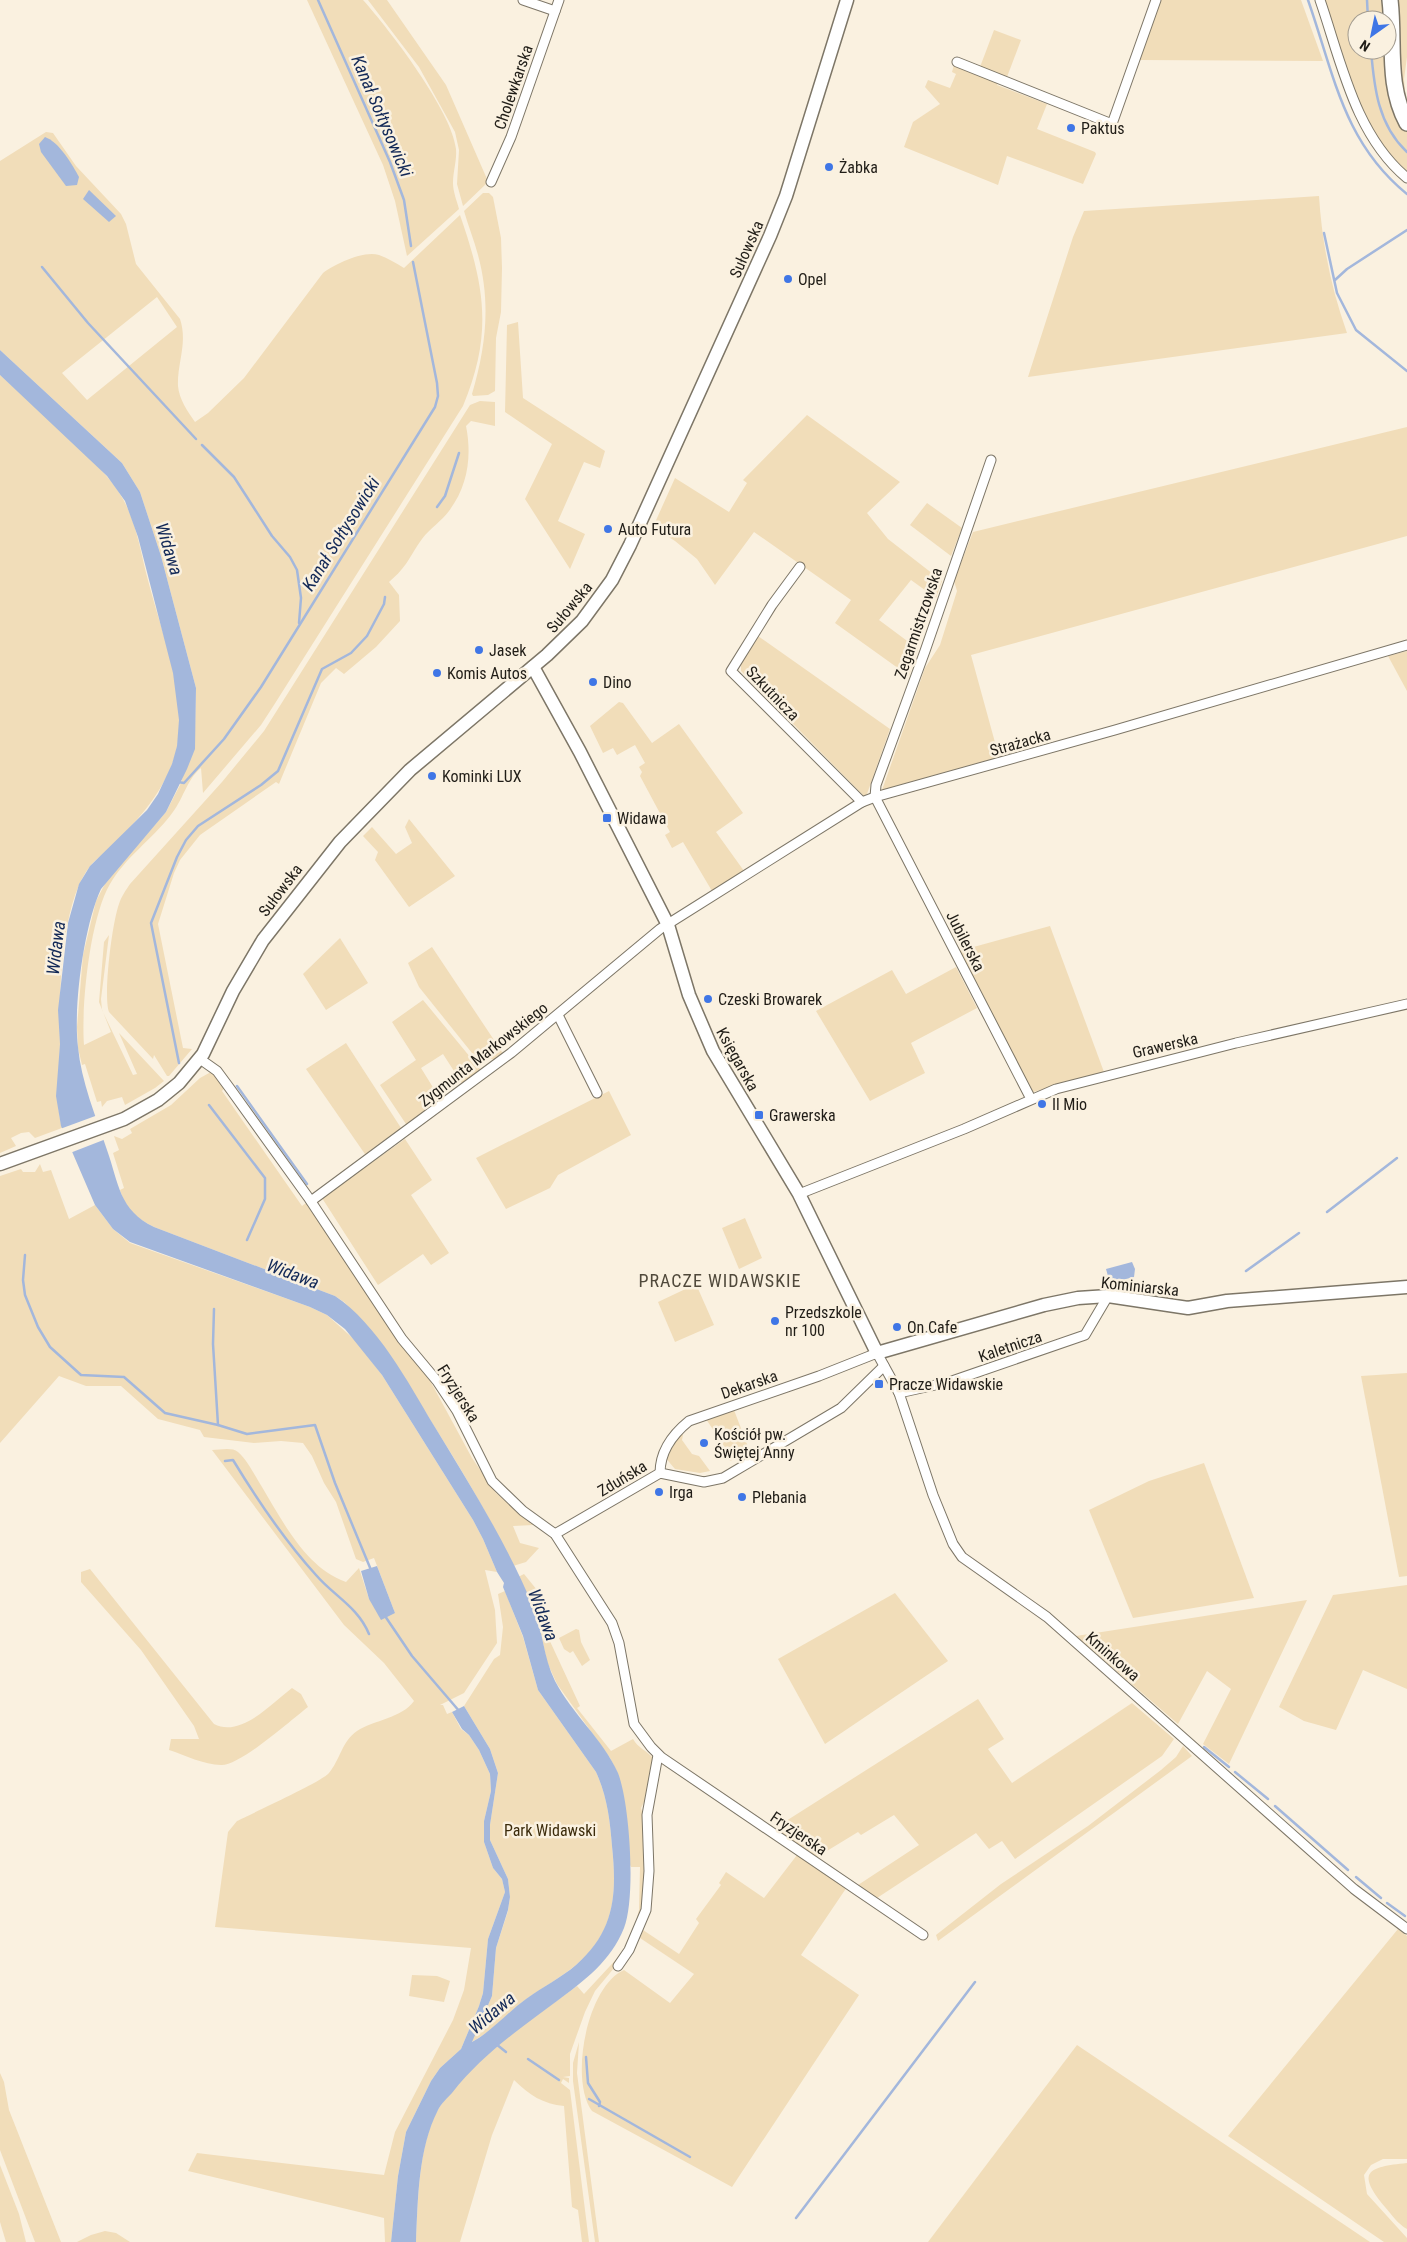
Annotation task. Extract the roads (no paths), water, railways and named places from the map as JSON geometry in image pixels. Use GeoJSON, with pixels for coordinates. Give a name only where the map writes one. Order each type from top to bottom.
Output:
{"type":"FeatureCollection","features":[{"type":"Feature","properties":{"kind":"highway"},"geometry":{"type":"LineString","coordinates":[[1390,0],[1394,86],[1407,123]]}},
{"type":"Feature","properties":{"kind":"main road","name":"Sułowska"},"geometry":{"type":"LineString","coordinates":[[0,1164],[108,1125],[158,1100],[179,1083],[200,1059],[246,966],[282,914],[323,862],[402,777],[459,727],[533,667],[569,635],[587,615],[612,580],[630,545],[786,196],[847,0]]}},
{"type":"Feature","properties":{"kind":"main road","name":"Księgarska"},"geometry":{"type":"LineString","coordinates":[[533,667],[580,752],[668,925],[689,995],[713,1051],[799,1194],[877,1353]]}},
{"type":"Feature","properties":{"kind":"main road","name":"Kominiarska"},"geometry":{"type":"LineString","coordinates":[[877,1353],[1044,1305],[1078,1298],[1108,1296],[1188,1308],[1227,1302],[1407,1287]]}},
{"type":"Feature","properties":{"kind":"street"},"geometry":{"type":"LineString","coordinates":[[524,0],[555,10]]}},
{"type":"Feature","properties":{"kind":"street","name":"Cholewkarska"},"geometry":{"type":"LineString","coordinates":[[491,182],[506,151],[558,0]]}},
{"type":"Feature","properties":{"kind":"street"},"geometry":{"type":"LineString","coordinates":[[957,62],[1112,124],[1156,0]]}},
{"type":"Feature","properties":{"kind":"street"},"geometry":{"type":"LineString","coordinates":[[1320,0],[1363,121],[1383,154],[1407,178]]}},
{"type":"Feature","properties":{"kind":"street","name":"Zegarmistrzowska"},"geometry":{"type":"LineString","coordinates":[[875,797],[876,785],[991,460]]}},
{"type":"Feature","properties":{"kind":"street","name":"Szkutnicza"},"geometry":{"type":"LineString","coordinates":[[800,567],[772,605],[730,671],[862,802]]}},
{"type":"Feature","properties":{"kind":"street","name":"Strażacka"},"geometry":{"type":"LineString","coordinates":[[668,925],[862,802],[875,797],[1188,710],[1407,644]]}},
{"type":"Feature","properties":{"kind":"street","name":"Jubilerska"},"geometry":{"type":"LineString","coordinates":[[875,797],[1031,1100]]}},
{"type":"Feature","properties":{"kind":"street","name":"Zygmunta Markowskiego"},"geometry":{"type":"LineString","coordinates":[[311,1201],[512,1053],[668,925]]}},
{"type":"Feature","properties":{"kind":"street","name":"Grawerska"},"geometry":{"type":"LineString","coordinates":[[799,1194],[964,1129],[1056,1089],[1130,1069],[1407,1004]]}},
{"type":"Feature","properties":{"kind":"street"},"geometry":{"type":"LineString","coordinates":[[558,1015],[597,1093]]}},
{"type":"Feature","properties":{"kind":"street","name":"Fryzjerska"},"geometry":{"type":"LineString","coordinates":[[200,1059],[220,1076],[311,1201],[402,1339],[448,1396],[492,1481],[516,1505],[555,1534],[616,1633],[634,1724],[658,1754],[923,1935]]}},
{"type":"Feature","properties":{"kind":"street","name":"Kaletnicza"},"geometry":{"type":"LineString","coordinates":[[902,1392],[949,1382],[1085,1335],[1108,1296]]}},
{"type":"Feature","properties":{"kind":"street","name":"Kminkowa"},"geometry":{"type":"LineString","coordinates":[[877,1353],[902,1392],[949,1534],[965,1560],[1047,1617],[1354,1889],[1407,1929]]}},
{"type":"Feature","properties":{"kind":"street","name":"Dekarska"},"geometry":{"type":"LineString","coordinates":[[660,1473],[660,1458],[677,1432],[695,1418],[819,1376],[877,1353]]}},
{"type":"Feature","properties":{"kind":"street","name":"Zduńska"},"geometry":{"type":"LineString","coordinates":[[555,1534],[660,1473],[704,1482],[724,1478],[842,1408],[884,1366]]}},
{"type":"Feature","properties":{"kind":"street"},"geometry":{"type":"LineString","coordinates":[[618,1966],[629,1950],[646,1910],[649,1871],[647,1815],[658,1754]]}},
{"type":"Feature","properties":{"kind":"water"},"geometry":{"type":"Polygon","coordinates":[[[45,137],[60,148],[69,160],[79,177],[77,185],[66,186],[41,152],[39,144],[45,137]]]}},
{"type":"Feature","properties":{"kind":"water"},"geometry":{"type":"Polygon","coordinates":[[[89,190],[116,216],[109,222],[83,199],[89,190]]]}},
{"type":"Feature","properties":{"kind":"water"},"geometry":{"type":"Polygon","coordinates":[[[0,350],[122,463],[140,492],[161,556],[196,688],[195,749],[187,769],[166,812],[101,889],[90,923],[81,966],[77,1030],[82,1073],[122,1195],[134,1213],[154,1227],[335,1296],[365,1322],[402,1372],[499,1536],[533,1606],[548,1663],[555,1681],[570,1705],[612,1761],[622,1787],[626,1806],[631,1874],[628,1914],[624,1928],[612,1951],[596,1969],[488,2055],[439,2108],[426,2141],[420,2174],[416,2242],[391,2242],[398,2176],[406,2132],[431,2081],[440,2068],[461,2049],[479,2006],[483,1993],[488,1939],[505,1892],[502,1879],[493,1868],[484,1842],[484,1821],[491,1791],[490,1774],[479,1750],[469,1735],[462,1729],[452,1712],[464,1706],[490,1749],[498,1773],[490,1825],[490,1840],[508,1879],[510,1897],[508,1910],[496,1948],[492,1996],[472,2042],[486,2033],[519,2004],[576,1965],[599,1939],[610,1911],[614,1880],[607,1808],[596,1772],[538,1690],[523,1636],[503,1587],[504,1583],[497,1572],[483,1539],[382,1375],[345,1329],[327,1315],[310,1307],[130,1242],[113,1229],[95,1205],[61,1126],[56,1096],[60,1044],[58,1010],[68,923],[79,884],[90,866],[147,810],[158,794],[172,764],[177,746],[179,720],[173,673],[138,537],[125,501],[107,476],[0,375],[0,350]]]}},
{"type":"Feature","properties":{"kind":"water"},"geometry":{"type":"Polygon","coordinates":[[[1132,1262],[1135,1269],[1134,1277],[1110,1283],[1106,1269],[1132,1262]]]}},
{"type":"Feature","properties":{"kind":"water"},"geometry":{"type":"Polygon","coordinates":[[[377,1566],[395,1613],[381,1620],[369,1599],[361,1571],[377,1566]]]}},
{"type":"Feature","properties":{"kind":"waterway","name":"Kanał Sołtysowicki"},"geometry":{"type":"LineString","coordinates":[[318,0],[390,162],[404,200],[411,246]]}},
{"type":"Feature","properties":{"kind":"waterway"},"geometry":{"type":"LineString","coordinates":[[1308,0],[1334,80],[1354,129],[1368,152],[1385,174],[1407,194]]}},
{"type":"Feature","properties":{"kind":"waterway"},"geometry":{"type":"LineString","coordinates":[[1367,0],[1368,10]]}},
{"type":"Feature","properties":{"kind":"waterway"},"geometry":{"type":"LineString","coordinates":[[1372,60],[1379,105],[1390,130],[1407,152]]}},
{"type":"Feature","properties":{"kind":"waterway"},"geometry":{"type":"LineString","coordinates":[[1335,280],[1347,269],[1407,230]]}},
{"type":"Feature","properties":{"kind":"waterway"},"geometry":{"type":"LineString","coordinates":[[1324,233],[1337,293],[1356,330],[1407,371]]}},
{"type":"Feature","properties":{"kind":"waterway","name":"Kanał Sołtysowicki"},"geometry":{"type":"LineString","coordinates":[[178,782],[184,783],[224,739],[261,687],[435,407],[438,396],[437,383],[413,262]]}},
{"type":"Feature","properties":{"kind":"waterway"},"geometry":{"type":"LineString","coordinates":[[42,267],[88,323],[196,439]]}},
{"type":"Feature","properties":{"kind":"waterway"},"geometry":{"type":"LineString","coordinates":[[202,445],[234,477],[272,536],[290,557],[297,570],[301,598],[299,623]]}},
{"type":"Feature","properties":{"kind":"waterway"},"geometry":{"type":"LineString","coordinates":[[437,507],[445,496],[459,453]]}},
{"type":"Feature","properties":{"kind":"waterway"},"geometry":{"type":"LineString","coordinates":[[179,1063],[151,923],[177,857],[186,840],[198,826],[261,785],[278,771],[322,669],[351,653],[367,636],[384,604],[385,597]]}},
{"type":"Feature","properties":{"kind":"waterway"},"geometry":{"type":"LineString","coordinates":[[237,1086],[307,1184]]}},
{"type":"Feature","properties":{"kind":"waterway","name":"Kanał Sołtysowicki"},"geometry":{"type":"LineString","coordinates":[[209,1105],[265,1178],[265,1199],[247,1240]]}},
{"type":"Feature","properties":{"kind":"waterway"},"geometry":{"type":"LineString","coordinates":[[1327,1212],[1397,1158]]}},
{"type":"Feature","properties":{"kind":"waterway"},"geometry":{"type":"LineString","coordinates":[[1246,1271],[1299,1233]]}},
{"type":"Feature","properties":{"kind":"waterway"},"geometry":{"type":"LineString","coordinates":[[25,1255],[23,1280],[25,1295],[38,1327],[50,1347],[81,1375],[124,1377],[165,1413],[218,1425],[247,1434],[315,1425],[335,1483],[371,1570]]}},
{"type":"Feature","properties":{"kind":"waterway"},"geometry":{"type":"LineString","coordinates":[[214,1309],[213,1344],[218,1425]]}},
{"type":"Feature","properties":{"kind":"waterway"},"geometry":{"type":"LineString","coordinates":[[225,1461],[233,1460],[282,1534],[304,1562],[359,1616],[369,1634]]}},
{"type":"Feature","properties":{"kind":"waterway"},"geometry":{"type":"LineString","coordinates":[[385,1616],[412,1656],[460,1712]]}},
{"type":"Feature","properties":{"kind":"waterway"},"geometry":{"type":"LineString","coordinates":[[1204,1747],[1229,1767]]}},
{"type":"Feature","properties":{"kind":"waterway"},"geometry":{"type":"LineString","coordinates":[[1235,1772],[1268,1799]]}},
{"type":"Feature","properties":{"kind":"waterway"},"geometry":{"type":"LineString","coordinates":[[1275,1806],[1348,1870]]}},
{"type":"Feature","properties":{"kind":"waterway"},"geometry":{"type":"LineString","coordinates":[[1356,1877],[1381,1898]]}},
{"type":"Feature","properties":{"kind":"waterway"},"geometry":{"type":"LineString","coordinates":[[1387,1903],[1405,1916]]}},
{"type":"Feature","properties":{"kind":"waterway"},"geometry":{"type":"LineString","coordinates":[[796,2218],[975,1982]]}},
{"type":"Feature","properties":{"kind":"waterway"},"geometry":{"type":"LineString","coordinates":[[496,2044],[506,2052]]}},
{"type":"Feature","properties":{"kind":"waterway"},"geometry":{"type":"LineString","coordinates":[[586,2057],[588,2083],[600,2102],[599,2106]]}},
{"type":"Feature","properties":{"kind":"waterway"},"geometry":{"type":"LineString","coordinates":[[528,2059],[559,2080]]}},
{"type":"Feature","properties":{"kind":"waterway"},"geometry":{"type":"LineString","coordinates":[[589,2099],[690,2157]]}},
{"type":"Feature","properties":{"kind":"place","name":"Paktus"},"geometry":{"type":"Point","coordinates":[1071,128]}},
{"type":"Feature","properties":{"kind":"place","name":"Żabka"},"geometry":{"type":"Point","coordinates":[829,167]}},
{"type":"Feature","properties":{"kind":"place","name":"Opel"},"geometry":{"type":"Point","coordinates":[788,279]}},
{"type":"Feature","properties":{"kind":"place","name":"Auto Futura"},"geometry":{"type":"Point","coordinates":[608,529]}},
{"type":"Feature","properties":{"kind":"place","name":"Jasek"},"geometry":{"type":"Point","coordinates":[479,650]}},
{"type":"Feature","properties":{"kind":"place","name":"Komis Autos"},"geometry":{"type":"Point","coordinates":[437,673]}},
{"type":"Feature","properties":{"kind":"place","name":"Dino"},"geometry":{"type":"Point","coordinates":[593,682]}},
{"type":"Feature","properties":{"kind":"place","name":"Kominki LUX"},"geometry":{"type":"Point","coordinates":[432,776]}},
{"type":"Feature","properties":{"kind":"place","name":"Widawa"},"geometry":{"type":"Point","coordinates":[607,818]}},
{"type":"Feature","properties":{"kind":"place","name":"Czeski Browarek"},"geometry":{"type":"Point","coordinates":[708,999]}},
{"type":"Feature","properties":{"kind":"place","name":"Il Mio"},"geometry":{"type":"Point","coordinates":[1042,1104]}},
{"type":"Feature","properties":{"kind":"place","name":"Grawerska"},"geometry":{"type":"Point","coordinates":[759,1115]}},
{"type":"Feature","properties":{"kind":"place","name":"Przedszkole nr 100"},"geometry":{"type":"Point","coordinates":[775,1321]}},
{"type":"Feature","properties":{"kind":"place","name":"On Cafe"},"geometry":{"type":"Point","coordinates":[897,1327]}},
{"type":"Feature","properties":{"kind":"place","name":"Pracze Widawskie"},"geometry":{"type":"Point","coordinates":[879,1384]}},
{"type":"Feature","properties":{"kind":"place","name":"Kościół pw. Świętej Anny"},"geometry":{"type":"Point","coordinates":[704,1443]}},
{"type":"Feature","properties":{"kind":"place","name":"Irga"},"geometry":{"type":"Point","coordinates":[659,1492]}},
{"type":"Feature","properties":{"kind":"place","name":"Plebania"},"geometry":{"type":"Point","coordinates":[742,1497]}},
{"type":"Feature","properties":{"kind":"district","name":"PRACZE WIDAWSKIE"},"geometry":{"type":"Point","coordinates":[720,1281]}},
{"type":"Feature","properties":{"kind":"park label","name":"Park Widawski"},"geometry":{"type":"Point","coordinates":[550,1830]}}]}
